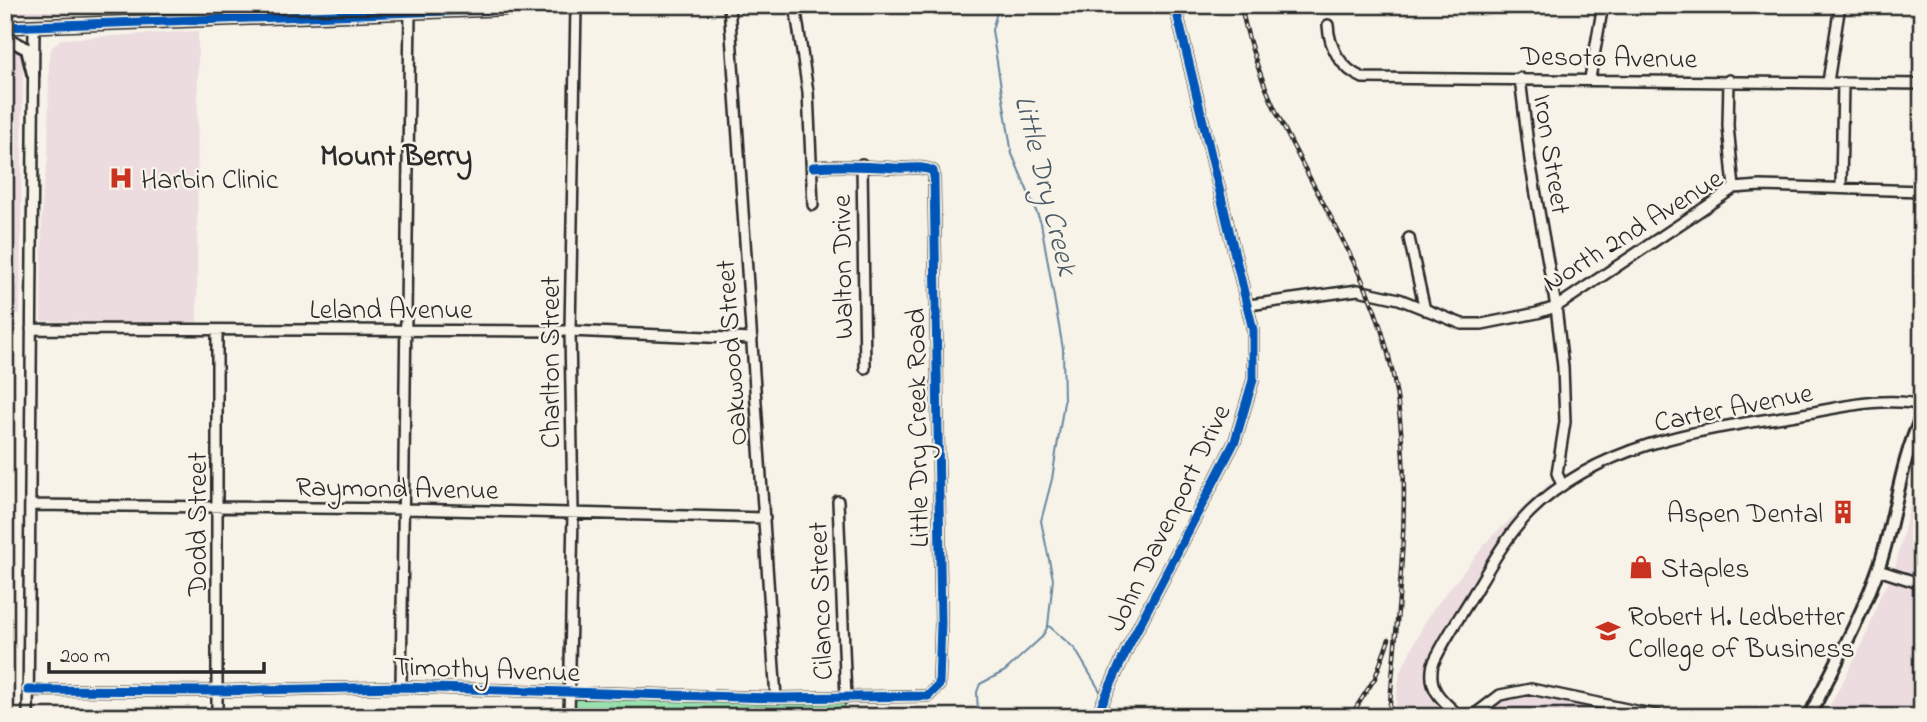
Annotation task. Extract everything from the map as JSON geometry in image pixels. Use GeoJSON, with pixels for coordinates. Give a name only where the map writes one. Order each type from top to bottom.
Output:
{"type":"FeatureCollection","features":[{"type":"Feature","properties":{"kind":"main road"},"geometry":{"type":"LineString","coordinates":[[5,27],[605,5]]}},
{"type":"Feature","properties":{"kind":"main road"},"geometry":{"type":"LineString","coordinates":[[5,37],[27,49],[33,75]]}},
{"type":"Feature","properties":{"kind":"main road"},"geometry":{"type":"LineString","coordinates":[[1809,717],[1878,570],[1900,478],[1922,416]]}},
{"type":"Feature","properties":{"kind":"street","name":"Oakwood Street"},"geometry":{"type":"LineString","coordinates":[[729,5],[776,698]]}},
{"type":"Feature","properties":{"kind":"street"},"geometry":{"type":"LineString","coordinates":[[795,5],[808,92],[813,205]]}},
{"type":"Feature","properties":{"kind":"street","name":"John Davenport Drive"},"geometry":{"type":"LineString","coordinates":[[1096,717],[1128,647],[1241,427],[1255,360],[1249,305],[1175,5]]}},
{"type":"Feature","properties":{"kind":"street"},"geometry":{"type":"LineString","coordinates":[[1590,78],[1603,5]]}},
{"type":"Feature","properties":{"kind":"street"},"geometry":{"type":"LineString","coordinates":[[1828,82],[1840,5]]}},
{"type":"Feature","properties":{"kind":"street","name":"Charlton Street"},"geometry":{"type":"LineString","coordinates":[[569,717],[573,512],[570,331],[576,6]]}},
{"type":"Feature","properties":{"kind":"street"},"geometry":{"type":"LineString","coordinates":[[401,687],[406,509],[410,12]]}},
{"type":"Feature","properties":{"kind":"street","name":"Desoto Avenue"},"geometry":{"type":"LineString","coordinates":[[1328,25],[1332,48],[1343,62],[1363,78],[1590,78],[1922,84]]}},
{"type":"Feature","properties":{"kind":"street"},"geometry":{"type":"LineString","coordinates":[[28,717],[34,26]]}},
{"type":"Feature","properties":{"kind":"street","name":"Iron Street"},"geometry":{"type":"LineString","coordinates":[[1520,78],[1530,161],[1556,307],[1565,399],[1557,473],[1562,485]]}},
{"type":"Feature","properties":{"kind":"street"},"geometry":{"type":"LineString","coordinates":[[1729,80],[1728,126],[1734,188]]}},
{"type":"Feature","properties":{"kind":"street"},"geometry":{"type":"LineString","coordinates":[[1841,187],[1843,83]]}},
{"type":"Feature","properties":{"kind":"street"},"geometry":{"type":"LineString","coordinates":[[813,167],[862,164]]}},
{"type":"Feature","properties":{"kind":"street","name":"Little Dry Creek Road"},"geometry":{"type":"LineString","coordinates":[[862,164],[926,167],[933,170],[942,622],[939,685]]}},
{"type":"Feature","properties":{"kind":"street","name":"Walton Drive"},"geometry":{"type":"LineString","coordinates":[[862,164],[865,368]]}},
{"type":"Feature","properties":{"kind":"street","name":"North 2nd Avenue"},"geometry":{"type":"LineString","coordinates":[[1249,305],[1359,290],[1379,293],[1453,321],[1473,325],[1525,316],[1556,307],[1734,188],[1841,187],[1922,191]]}},
{"type":"Feature","properties":{"kind":"street"},"geometry":{"type":"LineString","coordinates":[[1409,238],[1425,310]]}},
{"type":"Feature","properties":{"kind":"street","name":"Leland Avenue"},"geometry":{"type":"LineString","coordinates":[[31,329],[217,332],[570,331],[752,338]]}},
{"type":"Feature","properties":{"kind":"street","name":"Dodd Street"},"geometry":{"type":"LineString","coordinates":[[217,332],[217,717]]}},
{"type":"Feature","properties":{"kind":"street","name":"Carter Avenue"},"geometry":{"type":"LineString","coordinates":[[1461,717],[1435,692],[1431,679],[1433,664],[1482,579],[1521,523],[1562,485],[1598,464],[1688,432],[1851,406],[1906,402],[1922,405]]}},
{"type":"Feature","properties":{"kind":"street","name":"Cilanco Street"},"geometry":{"type":"LineString","coordinates":[[838,501],[846,698]]}},
{"type":"Feature","properties":{"kind":"street","name":"Raymond Avenue"},"geometry":{"type":"LineString","coordinates":[[30,505],[406,509],[765,518]]}},
{"type":"Feature","properties":{"kind":"street"},"geometry":{"type":"LineString","coordinates":[[1878,570],[1922,584]]}},
{"type":"Feature","properties":{"kind":"street","name":"Timothy Avenue"},"geometry":{"type":"LineString","coordinates":[[28,690],[217,691],[401,687],[569,694],[846,698],[928,696],[939,685]]}},
{"type":"Feature","properties":{"kind":"street"},"geometry":{"type":"LineString","coordinates":[[1471,717],[1500,695],[1531,689],[1665,717]]}},
{"type":"Feature","properties":{"kind":"shaded area"},"geometry":{"type":"Polygon","coordinates":[[[5,5],[291,5],[5,13],[5,5]]]}},
{"type":"Feature","properties":{"kind":"shaded area","name":"Harbin Clinic"},"geometry":{"type":"Polygon","coordinates":[[[198,31],[197,324],[41,321],[42,198],[48,158],[49,57],[52,47],[61,39],[198,31]]]}},
{"type":"Feature","properties":{"kind":"shaded area"},"geometry":{"type":"Polygon","coordinates":[[[14,45],[22,53],[23,71],[20,314],[5,315],[5,46],[14,45]]]}},
{"type":"Feature","properties":{"kind":"shaded area"},"geometry":{"type":"Polygon","coordinates":[[[1922,454],[1922,717],[1824,717],[1866,637],[1882,591],[1887,586],[1896,564],[1922,454]]]}},
{"type":"Feature","properties":{"kind":"shaded area"},"geometry":{"type":"Polygon","coordinates":[[[1551,482],[1549,489],[1518,520],[1468,593],[1428,660],[1428,692],[1452,717],[1394,717],[1400,672],[1428,616],[1490,538],[1551,482]]]}},
{"type":"Feature","properties":{"kind":"shaded area"},"geometry":{"type":"Polygon","coordinates":[[[1526,694],[1636,717],[1480,717],[1502,699],[1526,694]]]}},
{"type":"Feature","properties":{"kind":"green space"},"geometry":{"type":"Polygon","coordinates":[[[569,694],[846,698],[843,717],[569,717],[569,694]]]}},
{"type":"Feature","properties":{"kind":"waterway","name":"Little Dry Creek"},"geometry":{"type":"LineString","coordinates":[[978,717],[977,692],[980,684],[1005,671],[1042,637],[1048,626],[1053,579],[1041,521],[1052,479],[1064,402],[1063,349],[1041,223],[1012,154],[1000,81],[992,30],[999,5]]}},
{"type":"Feature","properties":{"kind":"waterway"},"geometry":{"type":"LineString","coordinates":[[1049,626],[1075,649],[1100,691]]}},
{"type":"Feature","properties":{"kind":"waterway"},"geometry":{"type":"LineString","coordinates":[[1108,704],[1115,717]]}},
{"type":"Feature","properties":{"kind":"railway"},"geometry":{"type":"LineString","coordinates":[[1241,5],[1250,43],[1278,116],[1367,291],[1385,343],[1397,395],[1403,448],[1404,502],[1389,717]]}},
{"type":"Feature","properties":{"kind":"railway"},"geometry":{"type":"LineString","coordinates":[[1350,717],[1375,678],[1389,639]]}},
{"type":"Feature","properties":{"kind":"cycle path"},"geometry":{"type":"LineString","coordinates":[[5,27],[605,5]]}},
{"type":"Feature","properties":{"kind":"cycle path"},"geometry":{"type":"LineString","coordinates":[[1096,717],[1128,647],[1235,441],[1253,380],[1253,330],[1175,5]]}},
{"type":"Feature","properties":{"kind":"cycle path"},"geometry":{"type":"LineString","coordinates":[[28,690],[217,691],[401,687],[776,698],[928,696],[939,685],[941,623],[933,171],[919,168],[813,167]]}},
{"type":"Feature","properties":{"kind":"place","name":"Harbin Clinic"},"geometry":{"type":"Point","coordinates":[121,178]}},
{"type":"Feature","properties":{"kind":"place","name":"Aspen Dental"},"geometry":{"type":"Point","coordinates":[1843,512]}},
{"type":"Feature","properties":{"kind":"place","name":"Staples"},"geometry":{"type":"Point","coordinates":[1641,567]}},
{"type":"Feature","properties":{"kind":"place","name":"Robert H. Ledbetter College of Business"},"geometry":{"type":"Point","coordinates":[1608,631]}},
{"type":"Feature","properties":{"kind":"district","name":"Mount Berry"},"geometry":{"type":"Point","coordinates":[396,155]}}]}
